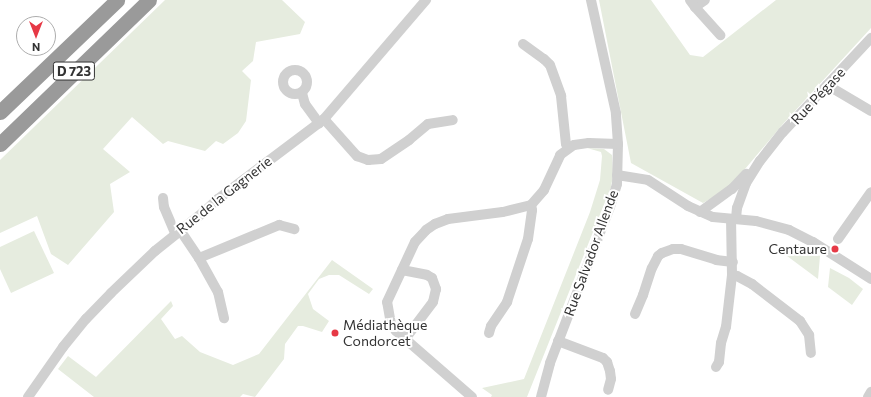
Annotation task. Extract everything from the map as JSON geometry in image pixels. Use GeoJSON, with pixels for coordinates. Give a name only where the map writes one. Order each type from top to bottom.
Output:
{"type":"FeatureCollection","features":[{"type":"Feature","properties":{"kind":"highway"},"geometry":{"type":"LineString","coordinates":[[65,49],[72,33],[104,0]]}},
{"type":"Feature","properties":{"kind":"highway","name":"D 723"},"geometry":{"type":"LineString","coordinates":[[0,112],[117,0]]}},
{"type":"Feature","properties":{"kind":"highway","name":"D 723"},"geometry":{"type":"LineString","coordinates":[[0,144],[149,0]]}},
{"type":"Feature","properties":{"kind":"street","name":"Rue de la Gagnerie"},"geometry":{"type":"LineString","coordinates":[[28,397],[53,360],[86,319],[145,260],[273,156],[285,150],[322,121],[426,0]]}},
{"type":"Feature","properties":{"kind":"street","name":"Rue Salvador Allende"},"geometry":{"type":"LineString","coordinates":[[541,397],[550,363],[610,207],[617,175],[618,144],[616,113],[591,0]]}},
{"type":"Feature","properties":{"kind":"street"},"geometry":{"type":"LineString","coordinates":[[705,0],[693,4],[720,35]]}},
{"type":"Feature","properties":{"kind":"street","name":"Rue Pégase"},"geometry":{"type":"LineString","coordinates":[[716,367],[719,362],[721,343],[727,322],[733,262],[733,219],[746,183],[765,154],[783,132],[828,86],[871,38]]}},
{"type":"Feature","properties":{"kind":"street"},"geometry":{"type":"LineString","coordinates":[[523,44],[550,65],[561,96],[566,144],[568,148]]}},
{"type":"Feature","properties":{"kind":"street"},"geometry":{"type":"LineString","coordinates":[[828,86],[871,111]]}},
{"type":"Feature","properties":{"kind":"street"},"geometry":{"type":"LineString","coordinates":[[302,93],[305,104],[357,156],[368,160],[381,159],[409,140],[428,124],[453,120]]}},
{"type":"Feature","properties":{"kind":"street"},"geometry":{"type":"LineString","coordinates":[[472,397],[405,339],[391,324],[387,306],[391,292],[415,242],[426,230],[435,224],[448,219],[503,212],[530,205],[544,190],[557,160],[568,148],[581,143],[618,144]]}},
{"type":"Feature","properties":{"kind":"street","name":"Rue Pégase"},"geometry":{"type":"LineString","coordinates":[[700,212],[732,189],[755,161],[765,154]]}},
{"type":"Feature","properties":{"kind":"street"},"geometry":{"type":"LineString","coordinates":[[617,175],[648,180],[700,212],[719,218],[756,220],[789,230],[813,242],[871,279]]}},
{"type":"Feature","properties":{"kind":"street"},"geometry":{"type":"LineString","coordinates":[[838,239],[870,194]]}},
{"type":"Feature","properties":{"kind":"street"},"geometry":{"type":"LineString","coordinates":[[163,198],[164,207],[178,232],[199,258],[218,292],[224,318]]}},
{"type":"Feature","properties":{"kind":"street"},"geometry":{"type":"LineString","coordinates":[[489,333],[491,326],[507,302],[528,239],[532,210],[530,205]]}},
{"type":"Feature","properties":{"kind":"street"},"geometry":{"type":"LineString","coordinates":[[199,258],[279,225],[294,229]]}},
{"type":"Feature","properties":{"kind":"street"},"geometry":{"type":"LineString","coordinates":[[635,314],[643,296],[652,268],[658,256],[662,253],[673,249],[681,249],[716,260],[733,262]]}},
{"type":"Feature","properties":{"kind":"street"},"geometry":{"type":"LineString","coordinates":[[402,270],[427,275],[432,278],[436,289],[433,302],[405,339]]}},
{"type":"Feature","properties":{"kind":"street"},"geometry":{"type":"LineString","coordinates":[[732,275],[752,284],[800,321],[809,335],[811,353]]}},
{"type":"Feature","properties":{"kind":"street"},"geometry":{"type":"LineString","coordinates":[[558,341],[603,358],[607,362],[610,371],[611,379],[608,390]]}},
{"type":"Feature","properties":{"kind":"street","name":"Rue Salvador Allende"},"geometry":{"type":"LineString","coordinates":[[534,397],[550,363]]}},
{"type":"Feature","properties":{"kind":"street"},"geometry":{"type":"LineString","coordinates":[[868,397],[871,392]]}},
{"type":"Feature","properties":{"kind":"shaded area"},"geometry":{"type":"Polygon","coordinates":[[[165,0],[282,0],[305,22],[300,34],[256,42],[253,61],[242,71],[251,80],[246,121],[238,133],[223,144],[216,141],[205,151],[168,141],[163,144],[132,117],[103,149],[130,172],[110,184],[114,212],[68,265],[51,254],[37,216],[0,233],[0,160],[165,0]]]}},
{"type":"Feature","properties":{"kind":"shaded area"},"geometry":{"type":"Polygon","coordinates":[[[599,0],[651,0],[690,55],[703,57],[776,0],[871,0],[871,28],[783,124],[729,188],[703,203],[631,163],[599,0]]]}},
{"type":"Feature","properties":{"kind":"shaded area"},"geometry":{"type":"Polygon","coordinates":[[[587,148],[604,149],[612,155],[613,175],[611,187],[527,397],[491,397],[492,395],[482,388],[524,379],[590,212],[600,180],[602,156],[601,152],[587,148]]]}},
{"type":"Feature","properties":{"kind":"shaded area"},"geometry":{"type":"Polygon","coordinates":[[[34,231],[54,273],[11,293],[0,269],[0,247],[34,231]]]}},
{"type":"Feature","properties":{"kind":"shaded area"},"geometry":{"type":"Polygon","coordinates":[[[798,244],[820,256],[818,279],[783,253],[798,244]]]}},
{"type":"Feature","properties":{"kind":"shaded area"},"geometry":{"type":"Polygon","coordinates":[[[332,260],[373,289],[369,294],[339,275],[329,275],[319,279],[308,294],[313,309],[329,321],[322,332],[303,326],[298,326],[285,344],[284,359],[255,397],[243,394],[240,397],[94,397],[58,369],[68,356],[96,377],[171,301],[173,306],[161,319],[175,339],[182,336],[200,352],[233,365],[259,354],[332,260]]]}},
{"type":"Feature","properties":{"kind":"shaded area"},"geometry":{"type":"Polygon","coordinates":[[[830,268],[849,278],[863,289],[852,305],[828,287],[830,268]]]}},
{"type":"Feature","properties":{"kind":"place","name":"Centaure"},"geometry":{"type":"Point","coordinates":[835,249]}},
{"type":"Feature","properties":{"kind":"place","name":"Médiathèque Condorcet"},"geometry":{"type":"Point","coordinates":[335,333]}}]}
